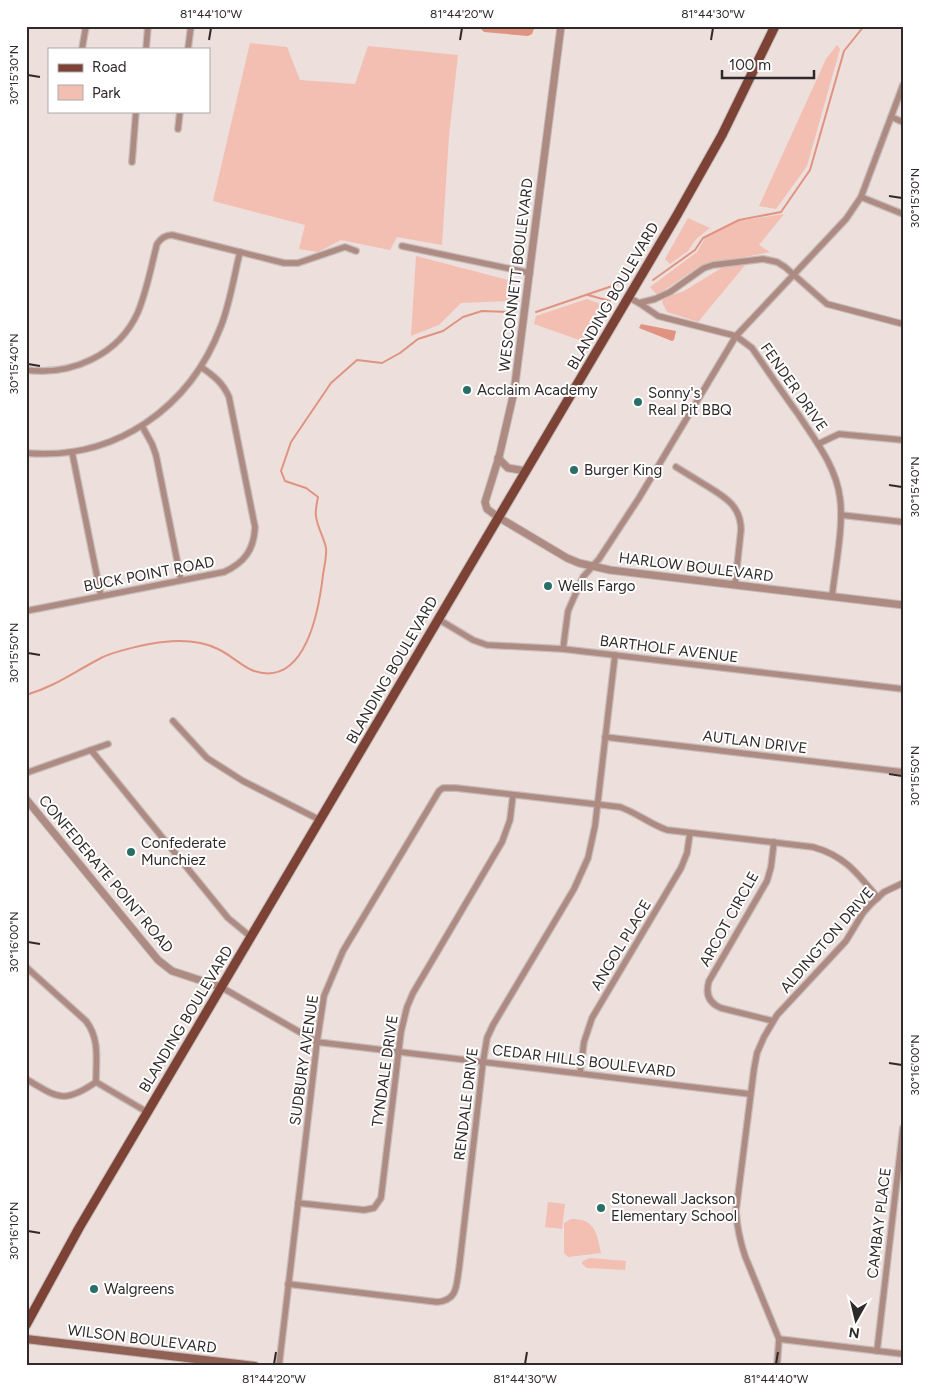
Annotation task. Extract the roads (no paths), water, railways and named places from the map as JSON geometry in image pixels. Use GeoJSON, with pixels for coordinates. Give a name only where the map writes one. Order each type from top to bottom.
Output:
{"type":"FeatureCollection","features":[{"type":"Feature","properties":{"kind":"main road","name":"BLANDING BOULEVARD"},"geometry":{"type":"LineString","coordinates":[[26,1325],[79,1228],[147,1112],[600,347],[722,135],[775,26]]}},
{"type":"Feature","properties":{"kind":"main road","name":"WILSON BOULEVARD"},"geometry":{"type":"LineString","coordinates":[[26,1339],[255,1366]]}},
{"type":"Feature","properties":{"kind":"street"},"geometry":{"type":"LineString","coordinates":[[82,48],[86,26]]}},
{"type":"Feature","properties":{"kind":"street"},"geometry":{"type":"LineString","coordinates":[[146,48],[148,26]]}},
{"type":"Feature","properties":{"kind":"street"},"geometry":{"type":"LineString","coordinates":[[188,48],[191,26]]}},
{"type":"Feature","properties":{"kind":"street","name":"WESCONNETT BOULEVARD"},"geometry":{"type":"LineString","coordinates":[[498,517],[487,509],[485,502],[514,392],[561,26]]}},
{"type":"Feature","properties":{"kind":"street"},"geometry":{"type":"LineString","coordinates":[[563,649],[571,602],[583,577],[599,559],[640,498],[736,336],[846,220],[861,197],[903,86]]}},
{"type":"Feature","properties":{"kind":"street"},"geometry":{"type":"LineString","coordinates":[[132,162],[136,112]]}},
{"type":"Feature","properties":{"kind":"street"},"geometry":{"type":"LineString","coordinates":[[178,129],[180,112]]}},
{"type":"Feature","properties":{"kind":"street"},"geometry":{"type":"LineString","coordinates":[[891,117],[903,122]]}},
{"type":"Feature","properties":{"kind":"street"},"geometry":{"type":"LineString","coordinates":[[861,197],[903,214]]}},
{"type":"Feature","properties":{"kind":"street"},"geometry":{"type":"LineString","coordinates":[[26,370],[53,371],[81,365],[108,350],[121,338],[138,313],[157,244],[166,235],[284,263],[298,263],[345,247],[356,251]]}},
{"type":"Feature","properties":{"kind":"street"},"geometry":{"type":"LineString","coordinates":[[402,246],[530,273]]}},
{"type":"Feature","properties":{"kind":"street"},"geometry":{"type":"LineString","coordinates":[[26,453],[55,454],[105,444],[142,426],[165,410],[202,367],[222,324],[240,252]]}},
{"type":"Feature","properties":{"kind":"street"},"geometry":{"type":"LineString","coordinates":[[639,303],[670,292],[695,273],[713,265],[763,259],[777,262],[827,304],[903,324]]}},
{"type":"Feature","properties":{"kind":"street","name":"FENDER DRIVE"},"geometry":{"type":"LineString","coordinates":[[628,297],[658,316],[736,336],[752,348],[818,444],[831,467],[840,498],[841,515],[832,597]]}},
{"type":"Feature","properties":{"kind":"street","name":"BUCK POINT ROAD"},"geometry":{"type":"LineString","coordinates":[[26,611],[224,572],[233,568],[248,555],[255,536],[255,528],[228,397],[225,389],[216,377],[202,367]]}},
{"type":"Feature","properties":{"kind":"street"},"geometry":{"type":"LineString","coordinates":[[142,426],[152,444],[158,465],[181,580]]}},
{"type":"Feature","properties":{"kind":"street"},"geometry":{"type":"LineString","coordinates":[[818,444],[839,434],[903,440]]}},
{"type":"Feature","properties":{"kind":"street"},"geometry":{"type":"LineString","coordinates":[[72,452],[101,596]]}},
{"type":"Feature","properties":{"kind":"street"},"geometry":{"type":"LineString","coordinates":[[498,458],[508,468],[526,471]]}},
{"type":"Feature","properties":{"kind":"street"},"geometry":{"type":"LineString","coordinates":[[676,467],[728,499],[738,512],[741,530],[734,585]]}},
{"type":"Feature","properties":{"kind":"street"},"geometry":{"type":"LineString","coordinates":[[841,515],[903,522]]}},
{"type":"Feature","properties":{"kind":"street","name":"HARLOW BOULEVARD"},"geometry":{"type":"LineString","coordinates":[[498,517],[567,558],[592,567],[903,605]]}},
{"type":"Feature","properties":{"kind":"street","name":"BARTHOLF AVENUE"},"geometry":{"type":"LineString","coordinates":[[438,619],[472,640],[487,645],[563,649],[903,689]]}},
{"type":"Feature","properties":{"kind":"street","name":"RENDALE DRIVE"},"geometry":{"type":"LineString","coordinates":[[288,1284],[437,1302],[450,1299],[454,1295],[459,1269],[487,1038],[581,875],[592,842],[598,804],[615,655]]}},
{"type":"Feature","properties":{"kind":"street"},"geometry":{"type":"LineString","coordinates":[[173,721],[207,758],[243,781],[320,820]]}},
{"type":"Feature","properties":{"kind":"street","name":"AUTLAN DRIVE"},"geometry":{"type":"LineString","coordinates":[[605,737],[903,772]]}},
{"type":"Feature","properties":{"kind":"street"},"geometry":{"type":"LineString","coordinates":[[26,773],[108,744]]}},
{"type":"Feature","properties":{"kind":"street"},"geometry":{"type":"LineString","coordinates":[[91,750],[228,918],[251,937]]}},
{"type":"Feature","properties":{"kind":"street","name":"SUDBURY AVENUE"},"geometry":{"type":"LineString","coordinates":[[279,1366],[316,1042],[324,996],[343,951],[435,795],[443,788],[456,788],[513,795]]}},
{"type":"Feature","properties":{"kind":"street"},"geometry":{"type":"LineString","coordinates":[[513,795],[598,804],[630,810],[652,824],[667,830],[813,847],[838,856],[854,869],[878,898]]}},
{"type":"Feature","properties":{"kind":"street","name":"TYNDALE DRIVE"},"geometry":{"type":"LineString","coordinates":[[298,1203],[364,1210],[374,1208],[378,1204],[381,1198],[398,1052],[404,1020],[413,993],[502,842],[509,825],[513,795]]}},
{"type":"Feature","properties":{"kind":"street","name":"CONFEDERATE POINT ROAD"},"geometry":{"type":"LineString","coordinates":[[26,799],[158,960],[172,971],[221,987]]}},
{"type":"Feature","properties":{"kind":"street","name":"ANGOL PLACE"},"geometry":{"type":"LineString","coordinates":[[580,1073],[584,1042],[592,1018],[681,868],[687,854],[690,832]]}},
{"type":"Feature","properties":{"kind":"street","name":"ARCOT CIRCLE"},"geometry":{"type":"LineString","coordinates":[[773,1020],[714,1005],[707,994],[709,981],[767,881],[774,842]]}},
{"type":"Feature","properties":{"kind":"street","name":"ALDINGTON DRIVE"},"geometry":{"type":"LineString","coordinates":[[777,1366],[779,1340],[743,1249],[736,1211],[750,1094],[757,1053],[773,1020],[846,941],[863,913],[878,898],[903,882]]}},
{"type":"Feature","properties":{"kind":"street"},"geometry":{"type":"LineString","coordinates":[[26,968],[91,1027],[97,1044],[96,1082]]}},
{"type":"Feature","properties":{"kind":"street","name":"CEDAR HILLS BOULEVARD"},"geometry":{"type":"LineString","coordinates":[[221,987],[316,1042],[750,1094]]}},
{"type":"Feature","properties":{"kind":"street"},"geometry":{"type":"LineString","coordinates":[[26,1079],[54,1096],[60,1097],[71,1096],[96,1082]]}},
{"type":"Feature","properties":{"kind":"street"},"geometry":{"type":"LineString","coordinates":[[96,1082],[147,1112]]}},
{"type":"Feature","properties":{"kind":"street","name":"CAMBAY PLACE"},"geometry":{"type":"LineString","coordinates":[[877,1351],[903,1128]]}},
{"type":"Feature","properties":{"kind":"street"},"geometry":{"type":"LineString","coordinates":[[779,1340],[903,1354]]}},
{"type":"Feature","properties":{"kind":"waterway"},"geometry":{"type":"LineString","coordinates":[[653,280],[695,250],[703,238],[739,220],[781,212],[810,170],[844,51],[864,26]]}},
{"type":"Feature","properties":{"kind":"waterway"},"geometry":{"type":"LineString","coordinates":[[536,312],[621,283]]}},
{"type":"Feature","properties":{"kind":"waterway"},"geometry":{"type":"LineString","coordinates":[[588,295],[610,301]]}},
{"type":"Feature","properties":{"kind":"waterway"},"geometry":{"type":"LineString","coordinates":[[26,695],[56,683],[106,656],[131,648],[163,642],[191,642],[212,646],[254,671],[272,673],[286,668],[298,657],[313,625],[326,558],[325,544],[316,516],[318,497],[306,488],[285,481],[281,471],[291,442],[331,383],[357,360],[382,363],[400,353],[418,339],[443,331],[463,317],[482,311],[513,312]]}},
{"type":"Feature","properties":{"kind":"place","name":"Acclaim Academy"},"geometry":{"type":"Point","coordinates":[467,390]}},
{"type":"Feature","properties":{"kind":"place","name":"Sonny's Real Pit BBQ"},"geometry":{"type":"Point","coordinates":[638,402]}},
{"type":"Feature","properties":{"kind":"place","name":"Burger King"},"geometry":{"type":"Point","coordinates":[574,470]}},
{"type":"Feature","properties":{"kind":"place","name":"Wells Fargo"},"geometry":{"type":"Point","coordinates":[548,586]}},
{"type":"Feature","properties":{"kind":"place","name":"Confederate Munchiez"},"geometry":{"type":"Point","coordinates":[131,852]}},
{"type":"Feature","properties":{"kind":"place","name":"Stonewall Jackson Elementary School"},"geometry":{"type":"Point","coordinates":[601,1208]}},
{"type":"Feature","properties":{"kind":"place","name":"Walgreens"},"geometry":{"type":"Point","coordinates":[94,1289]}}]}
